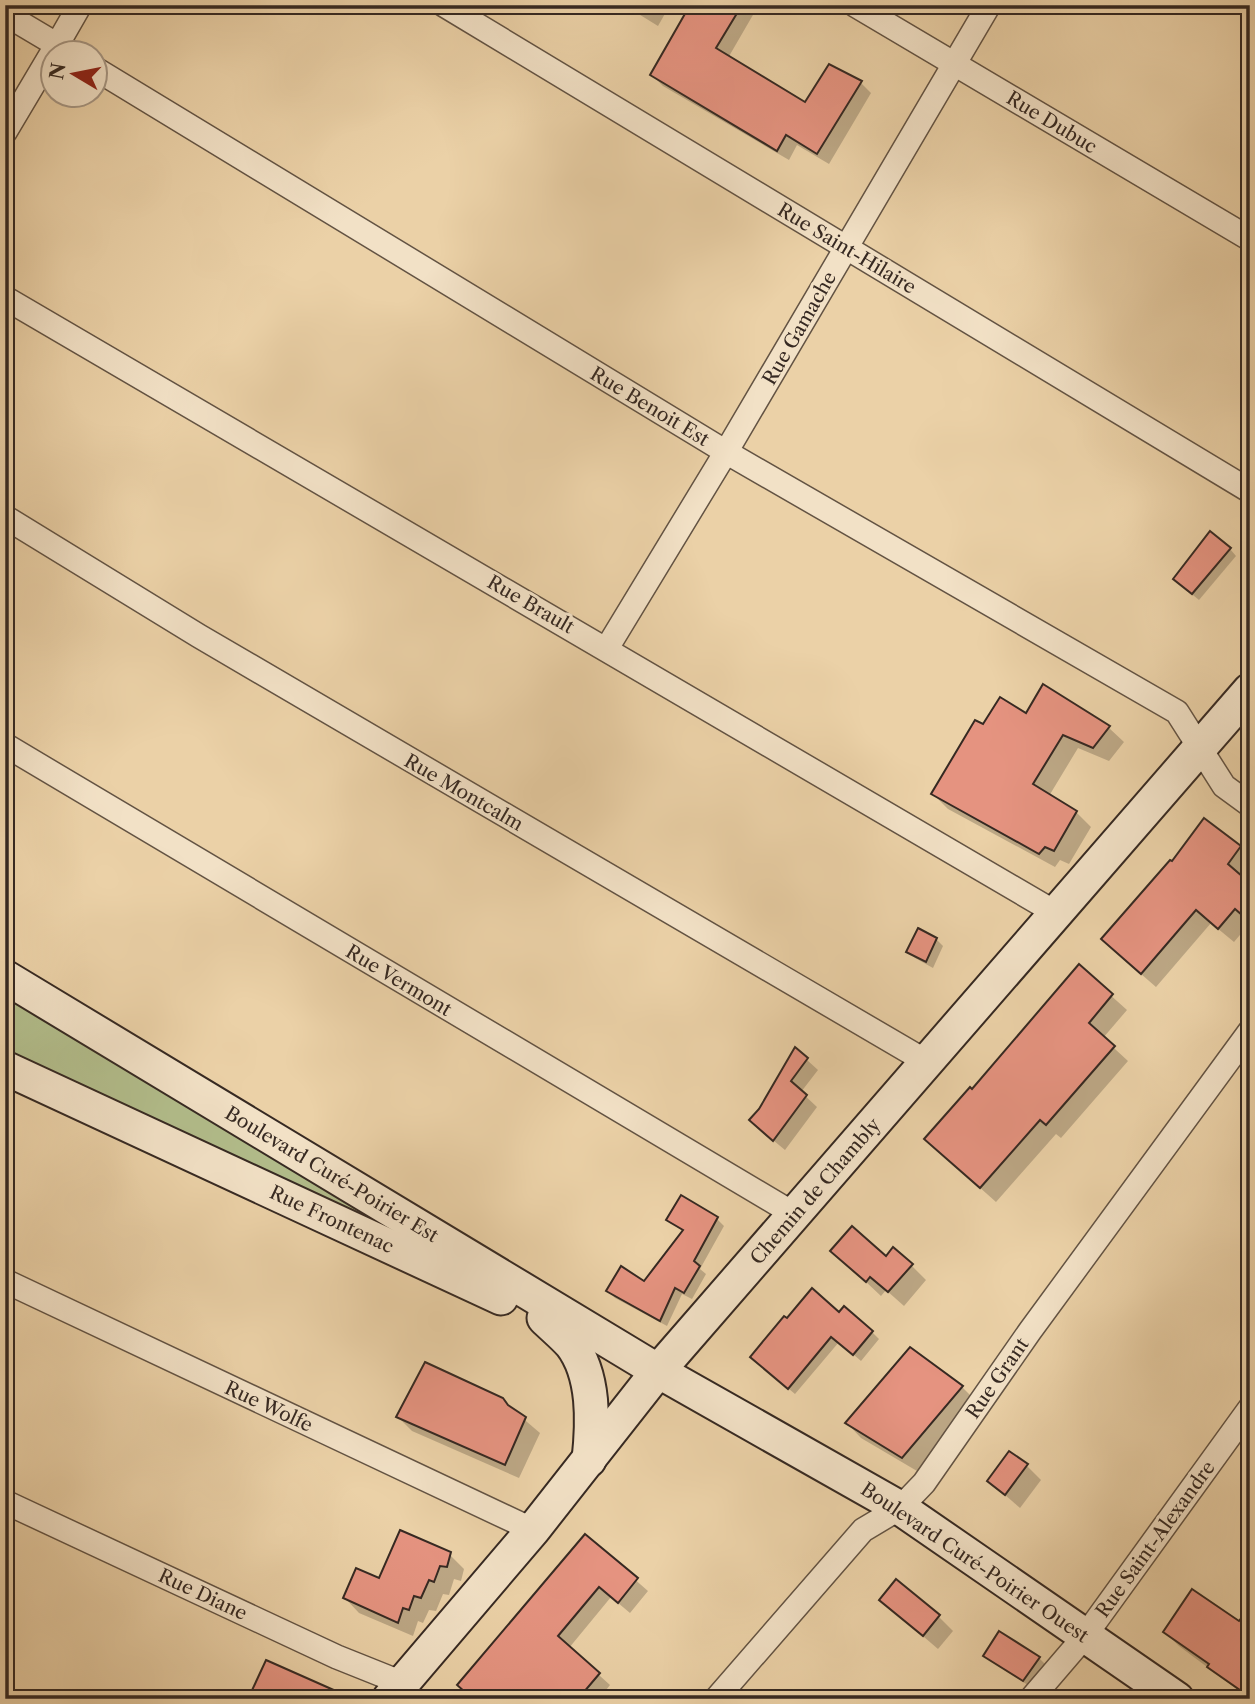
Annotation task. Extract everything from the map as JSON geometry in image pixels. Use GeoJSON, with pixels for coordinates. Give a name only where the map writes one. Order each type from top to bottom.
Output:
{"type":"FeatureCollection","features":[{"type":"Feature","properties":{"kind":"main road","name":"Chemin de Chambly"},"geometry":{"type":"LineString","coordinates":[[395,1691],[533,1530],[658,1371],[1250,690]]}},
{"type":"Feature","properties":{"kind":"main road","name":"Boulevard Curé-Poirier Est"},"geometry":{"type":"LineString","coordinates":[[5,977],[658,1371]]}},
{"type":"Feature","properties":{"kind":"main road","name":"Rue Frontenac"},"geometry":{"type":"LineString","coordinates":[[5,1068],[658,1371]]}},
{"type":"Feature","properties":{"kind":"main road"},"geometry":{"type":"LineString","coordinates":[[544,1318],[571,1344],[581,1361],[590,1395],[593,1430],[589,1460]]}},
{"type":"Feature","properties":{"kind":"main road","name":"Boulevard Curé-Poirier Ouest"},"geometry":{"type":"LineString","coordinates":[[658,1371],[900,1508],[1177,1699]]}},
{"type":"Feature","properties":{"kind":"street"},"geometry":{"type":"LineString","coordinates":[[64,38],[80,5]]}},
{"type":"Feature","properties":{"kind":"street","name":"Rue Saint-Hilaire"},"geometry":{"type":"LineString","coordinates":[[444,5],[1250,491]]}},
{"type":"Feature","properties":{"kind":"street","name":"Rue Dubuc"},"geometry":{"type":"LineString","coordinates":[[855,5],[1250,239]]}},
{"type":"Feature","properties":{"kind":"street","name":"Rue Gamache"},"geometry":{"type":"LineString","coordinates":[[607,648],[726,452],[989,5]]}},
{"type":"Feature","properties":{"kind":"street"},"geometry":{"type":"LineString","coordinates":[[5,14],[39,38]]}},
{"type":"Feature","properties":{"kind":"street","name":"Rue Benoit Est"},"geometry":{"type":"LineString","coordinates":[[108,77],[726,452],[1177,712],[1224,786],[1250,805]]}},
{"type":"Feature","properties":{"kind":"street"},"geometry":{"type":"LineString","coordinates":[[5,132],[38,82]]}},
{"type":"Feature","properties":{"kind":"street","name":"Rue Brault"},"geometry":{"type":"LineString","coordinates":[[5,298],[1056,913]]}},
{"type":"Feature","properties":{"kind":"street","name":"Rue Montcalm"},"geometry":{"type":"LineString","coordinates":[[5,517],[199,636],[927,1062]]}},
{"type":"Feature","properties":{"kind":"street","name":"Rue Vermont"},"geometry":{"type":"LineString","coordinates":[[5,745],[794,1214]]}},
{"type":"Feature","properties":{"kind":"street","name":"Rue Grant"},"geometry":{"type":"LineString","coordinates":[[716,1699],[863,1530],[900,1508],[924,1483],[1030,1331],[1250,1031]]}},
{"type":"Feature","properties":{"kind":"street","name":"Rue Wolfe"},"geometry":{"type":"LineString","coordinates":[[5,1281],[533,1530]]}},
{"type":"Feature","properties":{"kind":"street","name":"Rue Saint-Alexandre"},"geometry":{"type":"LineString","coordinates":[[1031,1699],[1085,1636],[1250,1408]]}},
{"type":"Feature","properties":{"kind":"street","name":"Rue Diane"},"geometry":{"type":"LineString","coordinates":[[5,1502],[337,1657],[395,1691]]}},
{"type":"Feature","properties":{"kind":"green space"},"geometry":{"type":"Polygon","coordinates":[[[5,977],[550,1306],[5,1068],[5,977]]]}},
{"type":"Feature","properties":{"kind":"building"},"geometry":{"type":"Polygon","coordinates":[[[690,5],[742,5],[716,48],[805,102],[829,64],[862,81],[817,154],[786,135],[777,151],[650,75],[690,5]]]}},
{"type":"Feature","properties":{"kind":"building"},"geometry":{"type":"Polygon","coordinates":[[[1210,531],[1231,548],[1192,594],[1173,579],[1210,531]]]}},
{"type":"Feature","properties":{"kind":"building"},"geometry":{"type":"Polygon","coordinates":[[[1043,684],[1110,726],[1093,748],[1063,735],[1033,784],[1077,811],[1054,851],[1045,847],[1039,854],[931,794],[975,720],[983,724],[1000,697],[1026,713],[1043,684]]]}},
{"type":"Feature","properties":{"kind":"building"},"geometry":{"type":"Polygon","coordinates":[[[1204,818],[1241,846],[1228,864],[1250,883],[1250,922],[1235,909],[1218,929],[1196,910],[1141,974],[1101,939],[1170,860],[1172,861],[1204,818]]]}},
{"type":"Feature","properties":{"kind":"building"},"geometry":{"type":"Polygon","coordinates":[[[918,928],[937,938],[926,962],[906,952],[918,928]]]}},
{"type":"Feature","properties":{"kind":"building"},"geometry":{"type":"Polygon","coordinates":[[[1079,964],[1113,994],[1089,1023],[1115,1046],[1046,1125],[1040,1120],[980,1188],[924,1139],[970,1087],[972,1089],[1079,964]]]}},
{"type":"Feature","properties":{"kind":"building"},"geometry":{"type":"Polygon","coordinates":[[[795,1047],[808,1058],[791,1081],[807,1095],[773,1141],[749,1120],[759,1109],[795,1047]]]}},
{"type":"Feature","properties":{"kind":"building"},"geometry":{"type":"Polygon","coordinates":[[[681,1195],[718,1217],[694,1261],[700,1266],[684,1293],[675,1288],[660,1321],[606,1291],[621,1266],[644,1281],[683,1230],[666,1220],[681,1195]]]}},
{"type":"Feature","properties":{"kind":"building"},"geometry":{"type":"Polygon","coordinates":[[[852,1226],[886,1256],[893,1247],[913,1264],[888,1292],[870,1277],[866,1282],[830,1251],[852,1226]]]}},
{"type":"Feature","properties":{"kind":"building"},"geometry":{"type":"Polygon","coordinates":[[[812,1288],[839,1312],[844,1306],[873,1331],[853,1355],[831,1337],[788,1389],[750,1357],[784,1316],[787,1318],[812,1288]]]}},
{"type":"Feature","properties":{"kind":"building"},"geometry":{"type":"Polygon","coordinates":[[[910,1347],[963,1386],[902,1458],[845,1423],[910,1347]]]}},
{"type":"Feature","properties":{"kind":"building"},"geometry":{"type":"Polygon","coordinates":[[[425,1362],[503,1398],[508,1405],[526,1417],[505,1465],[396,1417],[425,1362]]]}},
{"type":"Feature","properties":{"kind":"building"},"geometry":{"type":"Polygon","coordinates":[[[1009,1451],[1028,1464],[1005,1495],[987,1481],[1009,1451]]]}},
{"type":"Feature","properties":{"kind":"building"},"geometry":{"type":"Polygon","coordinates":[[[400,1530],[451,1552],[447,1567],[440,1566],[434,1582],[429,1580],[421,1598],[414,1596],[409,1610],[403,1608],[398,1623],[343,1598],[356,1568],[379,1578],[400,1530]]]}},
{"type":"Feature","properties":{"kind":"building"},"geometry":{"type":"Polygon","coordinates":[[[585,1534],[638,1578],[618,1603],[599,1587],[558,1636],[600,1673],[578,1699],[473,1699],[457,1685],[585,1534]]]}},
{"type":"Feature","properties":{"kind":"building"},"geometry":{"type":"Polygon","coordinates":[[[896,1579],[940,1615],[923,1636],[879,1600],[896,1579]]]}},
{"type":"Feature","properties":{"kind":"building"},"geometry":{"type":"Polygon","coordinates":[[[1192,1589],[1239,1621],[1250,1606],[1250,1697],[1163,1632],[1192,1589]]]}},
{"type":"Feature","properties":{"kind":"building"},"geometry":{"type":"Polygon","coordinates":[[[999,1631],[1040,1657],[1023,1681],[983,1656],[999,1631]]]}},
{"type":"Feature","properties":{"kind":"building"},"geometry":{"type":"Polygon","coordinates":[[[266,1660],[354,1699],[248,1699],[266,1660]]]}}]}
